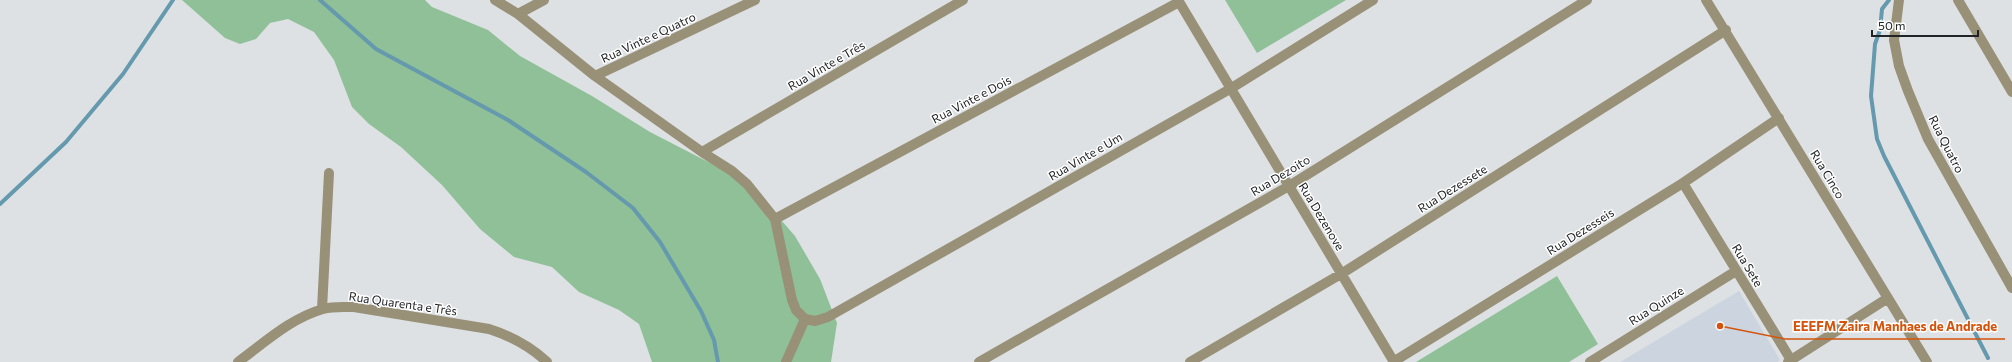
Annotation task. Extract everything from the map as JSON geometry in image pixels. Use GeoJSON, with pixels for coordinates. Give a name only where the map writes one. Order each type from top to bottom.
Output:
{"type":"FeatureCollection","features":[{"type":"Feature","properties":{"kind":"street"},"geometry":{"type":"LineString","coordinates":[[496,0],[518,14],[595,76],[702,152],[732,171],[747,184],[775,219],[792,300],[796,310],[805,319],[786,362]]}},
{"type":"Feature","properties":{"kind":"street"},"geometry":{"type":"LineString","coordinates":[[518,14],[544,0]]}},
{"type":"Feature","properties":{"kind":"street","name":"Rua Vinte e Quatro"},"geometry":{"type":"LineString","coordinates":[[595,76],[755,0]]}},
{"type":"Feature","properties":{"kind":"street","name":"Rua Vinte e Três"},"geometry":{"type":"LineString","coordinates":[[702,152],[964,0]]}},
{"type":"Feature","properties":{"kind":"street","name":"Rua Vinte e Um"},"geometry":{"type":"LineString","coordinates":[[805,319],[815,321],[828,317],[1230,89],[1373,0]]}},
{"type":"Feature","properties":{"kind":"street","name":"Rua Dezoito"},"geometry":{"type":"LineString","coordinates":[[979,362],[1289,186],[1587,0]]}},
{"type":"Feature","properties":{"kind":"street","name":"Rua Cinco"},"geometry":{"type":"LineString","coordinates":[[1706,0],[1726,30],[1927,362]]}},
{"type":"Feature","properties":{"kind":"street","name":"Rua Quatro"},"geometry":{"type":"LineString","coordinates":[[1899,0],[1894,40],[1899,66],[1908,91],[1928,139],[2012,288]]}},
{"type":"Feature","properties":{"kind":"street"},"geometry":{"type":"LineString","coordinates":[[1958,0],[2012,92]]}},
{"type":"Feature","properties":{"kind":"street","name":"Rua Dezenove"},"geometry":{"type":"LineString","coordinates":[[1179,1],[1230,89],[1394,362]]}},
{"type":"Feature","properties":{"kind":"street","name":"Rua Vinte e Dois"},"geometry":{"type":"LineString","coordinates":[[775,219],[1179,1]]}},
{"type":"Feature","properties":{"kind":"street","name":"Rua Dezessete"},"geometry":{"type":"LineString","coordinates":[[1190,362],[1341,274],[1726,30]]}},
{"type":"Feature","properties":{"kind":"street","name":"Rua Dezesseis"},"geometry":{"type":"LineString","coordinates":[[1394,362],[1683,183],[1779,118]]}},
{"type":"Feature","properties":{"kind":"street"},"geometry":{"type":"LineString","coordinates":[[322,309],[329,173]]}},
{"type":"Feature","properties":{"kind":"street","name":"Rua Sete"},"geometry":{"type":"LineString","coordinates":[[1683,183],[1789,361]]}},
{"type":"Feature","properties":{"kind":"street","name":"Rua Quinze"},"geometry":{"type":"LineString","coordinates":[[1590,362],[1736,271]]}},
{"type":"Feature","properties":{"kind":"street"},"geometry":{"type":"LineString","coordinates":[[1789,361],[1888,298]]}},
{"type":"Feature","properties":{"kind":"street","name":"Rua Quarenta e Três"},"geometry":{"type":"LineString","coordinates":[[238,362],[284,329],[322,309],[338,307],[354,307],[489,329],[507,335],[523,344],[547,362]]}},
{"type":"Feature","properties":{"kind":"shaded area"},"geometry":{"type":"Polygon","coordinates":[[[1739,291],[1780,360],[1777,362],[1620,362],[1739,291]]]}},
{"type":"Feature","properties":{"kind":"green space"},"geometry":{"type":"Polygon","coordinates":[[[182,0],[425,0],[432,7],[488,30],[520,56],[592,96],[650,132],[749,183],[795,236],[820,279],[837,323],[831,362],[652,362],[639,324],[619,310],[579,292],[552,267],[514,257],[480,229],[442,185],[401,147],[369,124],[352,107],[334,60],[314,32],[288,19],[270,23],[256,39],[240,44],[225,38],[182,0]]]}},
{"type":"Feature","properties":{"kind":"green space"},"geometry":{"type":"Polygon","coordinates":[[[1225,0],[1346,0],[1257,53],[1225,0]]]}},
{"type":"Feature","properties":{"kind":"green space"},"geometry":{"type":"Polygon","coordinates":[[[1557,276],[1598,344],[1569,362],[1416,362],[1557,276]]]}},
{"type":"Feature","properties":{"kind":"waterway"},"geometry":{"type":"LineString","coordinates":[[0,204],[66,142],[123,74],[173,0]]}},
{"type":"Feature","properties":{"kind":"waterway"},"geometry":{"type":"LineString","coordinates":[[320,0],[376,49],[508,120],[586,172],[633,208],[660,242],[701,311],[714,340],[718,362]]}},
{"type":"Feature","properties":{"kind":"waterway"},"geometry":{"type":"LineString","coordinates":[[1889,0],[1882,9],[1880,30],[1875,44],[1871,96],[1877,139],[1884,156],[1988,358]]}},
{"type":"Feature","properties":{"kind":"place","name":"EEEFM Zaira Manhaes de Andrade"},"geometry":{"type":"Point","coordinates":[1720,326]}}]}
